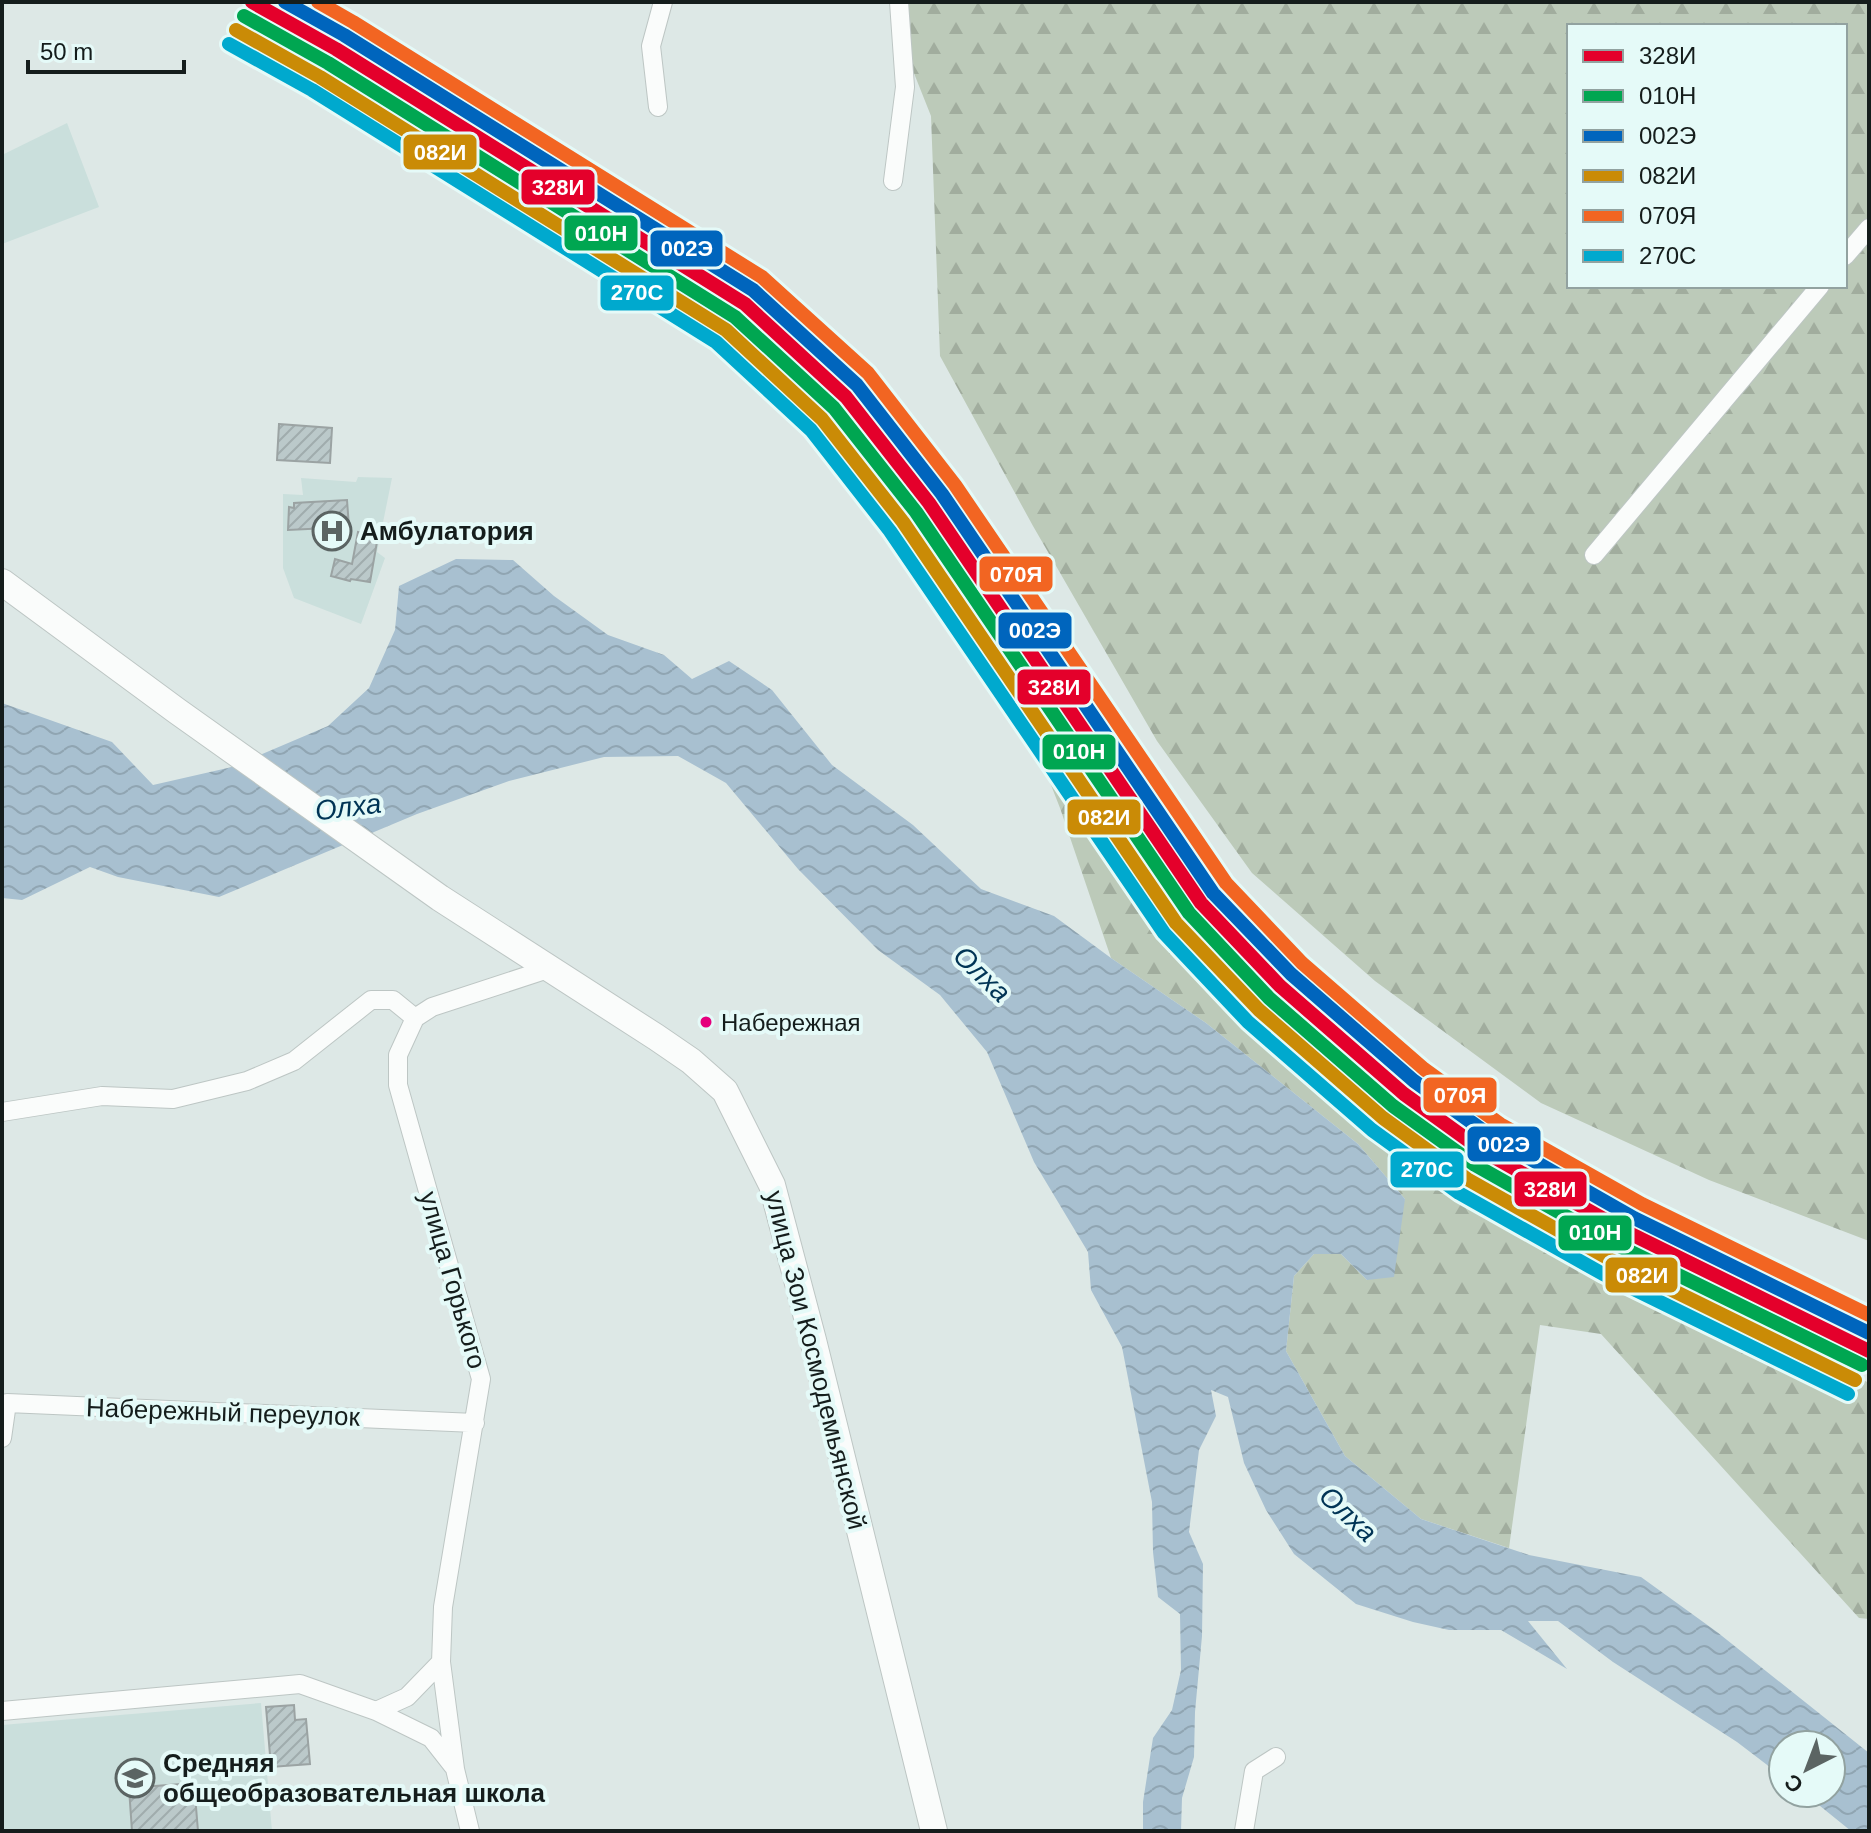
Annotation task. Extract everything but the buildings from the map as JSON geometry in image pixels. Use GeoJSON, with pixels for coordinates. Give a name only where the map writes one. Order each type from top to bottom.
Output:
{"type":"FeatureCollection","features":[{"type":"Feature","properties":{"kind":"main road","name":"улица Зои Космодемьянской"},"geometry":{"type":"LineString","coordinates":[[2,582],[440,898],[656,1037],[691,1061],[725,1091],[772,1185],[934,1831]]}},
{"type":"Feature","properties":{"kind":"street"},"geometry":{"type":"LineString","coordinates":[[658,107],[651,46],[663,2]]}},
{"type":"Feature","properties":{"kind":"street"},"geometry":{"type":"LineString","coordinates":[[893,181],[905,87],[899,2]]}},
{"type":"Feature","properties":{"kind":"street"},"geometry":{"type":"LineString","coordinates":[[1847,254],[1869,228]]}},
{"type":"Feature","properties":{"kind":"street"},"geometry":{"type":"LineString","coordinates":[[1594,555],[1818,288]]}},
{"type":"Feature","properties":{"kind":"street"},"geometry":{"type":"LineString","coordinates":[[2,1112],[102,1096],[173,1099],[247,1081],[294,1061],[371,1000],[393,1000],[415,1018],[432,1007],[548,969]]}},
{"type":"Feature","properties":{"kind":"street","name":"улица Горького"},"geometry":{"type":"LineString","coordinates":[[415,1018],[398,1055],[398,1085],[481,1379],[443,1607],[441,1662],[455,1769],[470,1831]]}},
{"type":"Feature","properties":{"kind":"street","name":"Набережный переулок"},"geometry":{"type":"LineString","coordinates":[[2,1438],[7,1403],[475,1423]]}},
{"type":"Feature","properties":{"kind":"street"},"geometry":{"type":"LineString","coordinates":[[376,1711],[407,1697],[441,1662]]}},
{"type":"Feature","properties":{"kind":"street"},"geometry":{"type":"LineString","coordinates":[[2,1711],[300,1684],[376,1711],[431,1738],[455,1769]]}},
{"type":"Feature","properties":{"kind":"street"},"geometry":{"type":"LineString","coordinates":[[1244,1831],[1254,1771],[1276,1757]]}},
{"type":"Feature","properties":{"kind":"shaded area"},"geometry":{"type":"Polygon","coordinates":[[[67,123],[99,207],[2,244],[2,155],[67,123]]]}},
{"type":"Feature","properties":{"kind":"shaded area","name":"Амбулатория"},"geometry":{"type":"Polygon","coordinates":[[[358,477],[392,478],[377,552],[385,558],[361,624],[294,598],[283,568],[283,494],[303,495],[301,478],[356,482],[358,477]]]}},
{"type":"Feature","properties":{"kind":"shaded area","name":"Средняя общеобразовательная школа"},"geometry":{"type":"Polygon","coordinates":[[[261,1703],[272,1831],[2,1831],[2,1725],[261,1703]]]}},
{"type":"Feature","properties":{"kind":"green space"},"geometry":{"type":"Polygon","coordinates":[[[892,2],[1869,2],[1869,1241],[1709,1180],[1541,1103],[1375,981],[1252,873],[1157,741],[1033,526],[940,356],[931,116],[892,18],[892,2]]]}},
{"type":"Feature","properties":{"kind":"green space"},"geometry":{"type":"Polygon","coordinates":[[[986,619],[1165,876],[1260,996],[1384,1110],[1458,1164],[1869,1383],[1869,1619],[1859,1618],[1601,1334],[1540,1325],[1509,1548],[1421,1519],[1345,1456],[1286,1351],[1294,1276],[1314,1254],[1341,1254],[1367,1280],[1405,1199],[1358,1144],[1206,1023],[1111,958],[1060,808],[986,619]]]}},
{"type":"Feature","properties":{"kind":"water","name":"Олха"},"geometry":{"type":"Polygon","coordinates":[[[456,559],[513,560],[554,596],[608,635],[664,655],[692,679],[729,661],[772,690],[832,765],[913,825],[981,889],[1054,916],[1206,1023],[1358,1144],[1405,1199],[1394,1277],[1367,1280],[1341,1254],[1314,1254],[1294,1276],[1286,1351],[1345,1456],[1421,1519],[1529,1555],[1641,1577],[1717,1632],[1839,1729],[1767,1729],[1767,1765],[1613,1662],[1558,1621],[1528,1621],[1567,1669],[1501,1630],[1449,1630],[1356,1604],[1294,1554],[1266,1510],[1244,1463],[1228,1397],[1211,1390],[1216,1416],[1199,1450],[1189,1532],[1203,1564],[1194,1757],[1182,1798],[1181,1831],[1143,1831],[1143,1802],[1153,1738],[1172,1710],[1181,1670],[1180,1614],[1158,1597],[1152,1502],[1122,1347],[1091,1290],[1088,1252],[1034,1162],[987,1052],[940,995],[878,950],[798,869],[726,783],[678,756],[604,757],[509,781],[417,814],[219,897],[118,877],[90,867],[22,900],[2,898],[2,703],[112,742],[153,785],[232,767],[328,726],[369,688],[395,630],[399,586],[456,559]]]}},
{"type":"Feature","properties":{"kind":"water"},"geometry":{"type":"Polygon","coordinates":[[[1847,1735],[1869,1753],[1869,1831],[1851,1831],[1824,1809],[1847,1809],[1847,1735]]]}},
{"type":"Feature","properties":{"kind":"transit line","name":"328И"},"geometry":{"type":"LineString","coordinates":[[252,2],[336,49],[745,304],[846,397],[929,503],[1201,903],[1280,986],[1404,1094],[1483,1151],[1627,1232],[1869,1351]]}},
{"type":"Feature","properties":{"kind":"transit line","name":"002Э"},"geometry":{"type":"LineString","coordinates":[[285,2],[344,35],[753,290],[857,385],[942,494],[1213,893],[1291,974],[1414,1081],[1492,1137],[1634,1218],[1869,1333]]}},
{"type":"Feature","properties":{"kind":"transit line","name":"070Я"},"geometry":{"type":"LineString","coordinates":[[318,2],[762,277],[868,373],[955,485],[1226,883],[1302,963],[1424,1069],[1500,1124],[1642,1204],[1869,1315]]}},
{"type":"Feature","properties":{"kind":"transit line","name":"010Н"},"geometry":{"type":"LineString","coordinates":[[244,16],[328,63],[735,317],[834,408],[916,512],[1189,913],[1269,998],[1393,1106],[1475,1165],[1619,1246],[1862,1365]]}},
{"type":"Feature","properties":{"kind":"transit line","name":"082И"},"geometry":{"type":"LineString","coordinates":[[236,30],[320,77],[726,330],[822,419],[903,522],[1176,923],[1259,1010],[1383,1118],[1467,1179],[1611,1260],[1855,1380]]}},
{"type":"Feature","properties":{"kind":"transit line","name":"270С"},"geometry":{"type":"LineString","coordinates":[[229,44],[312,90],[716,342],[811,430],[890,531],[1164,933],[1248,1022],[1372,1130],[1459,1193],[1603,1274],[1848,1394]]}},
{"type":"Feature","properties":{"kind":"place","name":"Амбулатория"},"geometry":{"type":"Point","coordinates":[332,531]}},
{"type":"Feature","properties":{"kind":"place","name":"Набережная"},"geometry":{"type":"Point","coordinates":[706,1022]}},
{"type":"Feature","properties":{"kind":"place","name":"Средняя общеобразовательная школа"},"geometry":{"type":"Point","coordinates":[135,1778]}}]}
